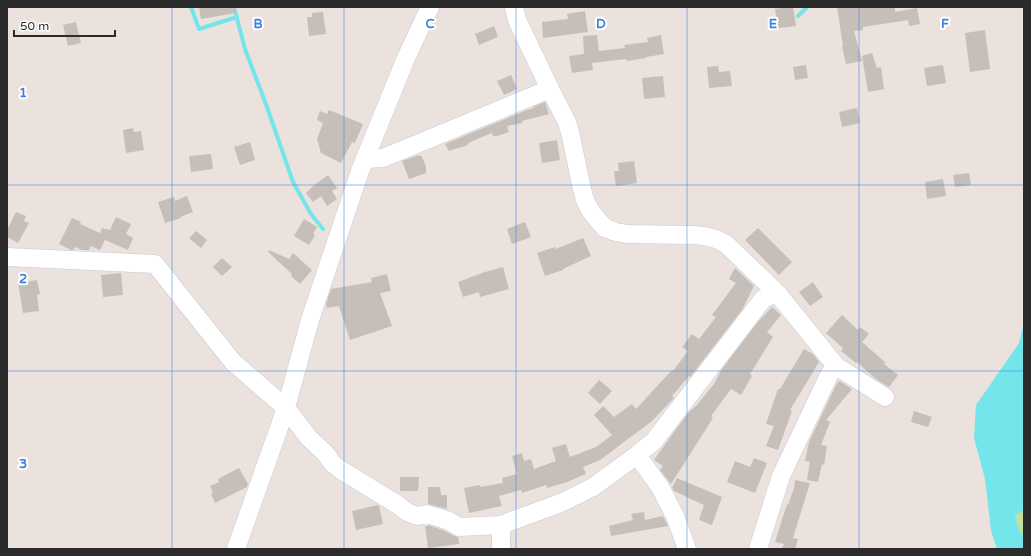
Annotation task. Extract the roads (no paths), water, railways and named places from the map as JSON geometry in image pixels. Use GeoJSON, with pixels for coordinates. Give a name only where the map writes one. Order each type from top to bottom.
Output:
{"type":"FeatureCollection","features":[{"type":"Feature","properties":{"kind":"street"},"geometry":{"type":"LineString","coordinates":[[236,549],[286,408],[310,320],[365,159],[406,58],[430,7]]}},
{"type":"Feature","properties":{"kind":"street"},"geometry":{"type":"LineString","coordinates":[[514,7],[517,20],[567,122],[585,200],[590,210],[605,228],[627,234],[704,236],[716,239],[726,244],[777,293],[836,366],[885,397]]}},
{"type":"Feature","properties":{"kind":"street"},"geometry":{"type":"LineString","coordinates":[[365,159],[383,158],[550,89]]}},
{"type":"Feature","properties":{"kind":"street"},"geometry":{"type":"LineString","coordinates":[[7,257],[155,264],[233,362],[286,408],[309,438],[326,454],[332,463],[407,512],[417,516],[427,514],[449,521],[459,527],[501,525],[563,502],[593,487],[637,455],[654,440],[763,299],[777,293]]}},
{"type":"Feature","properties":{"kind":"street"},"geometry":{"type":"LineString","coordinates":[[758,549],[781,476],[829,375],[836,366]]}},
{"type":"Feature","properties":{"kind":"street"},"geometry":{"type":"LineString","coordinates":[[637,455],[660,487],[675,516],[687,549]]}},
{"type":"Feature","properties":{"kind":"street"},"geometry":{"type":"LineString","coordinates":[[501,525],[501,549]]}},
{"type":"Feature","properties":{"kind":"water"},"geometry":{"type":"Polygon","coordinates":[[[1024,323],[1024,510],[1015,516],[1020,532],[1024,536],[1024,549],[997,549],[991,531],[985,479],[974,438],[976,405],[1019,343],[1024,323]]]}},
{"type":"Feature","properties":{"kind":"waterway"},"geometry":{"type":"LineString","coordinates":[[191,7],[199,29],[237,17]]}},
{"type":"Feature","properties":{"kind":"waterway"},"geometry":{"type":"LineString","coordinates":[[234,7],[245,49],[293,182],[311,214],[323,229]]}},
{"type":"Feature","properties":{"kind":"waterway"},"geometry":{"type":"LineString","coordinates":[[798,16],[807,7]]}}]}
